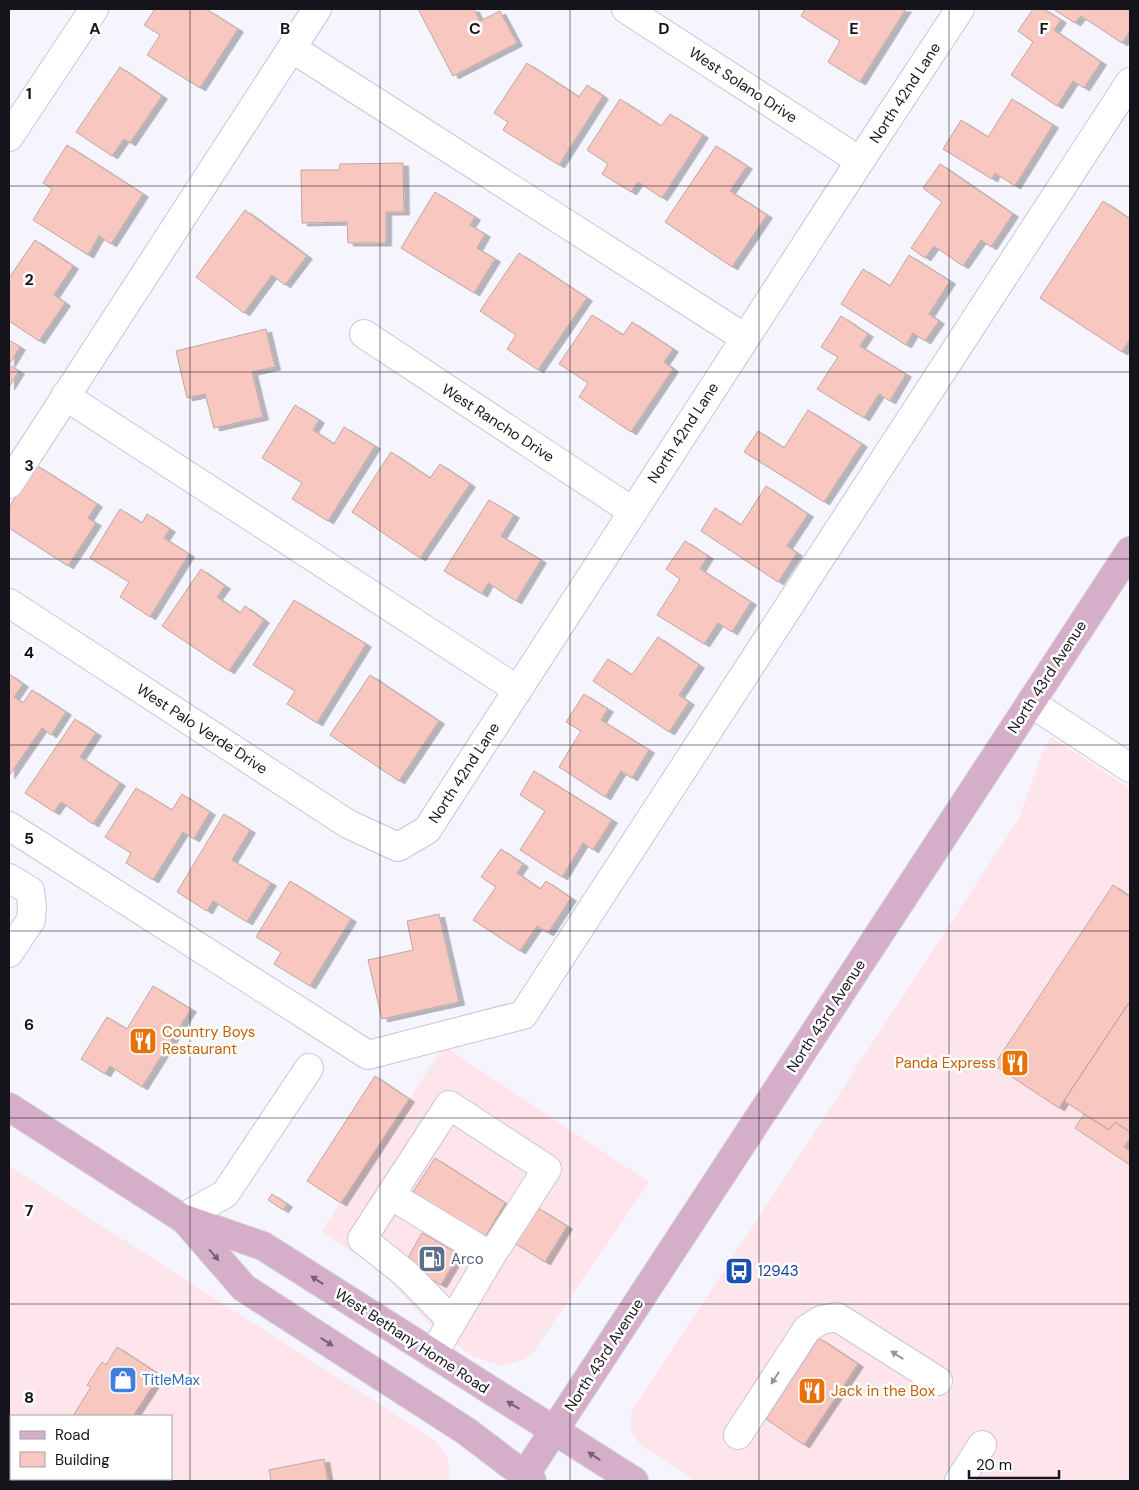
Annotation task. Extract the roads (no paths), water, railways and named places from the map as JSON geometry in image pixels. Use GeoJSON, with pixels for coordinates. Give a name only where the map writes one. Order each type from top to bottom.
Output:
{"type":"FeatureCollection","features":[{"type":"Feature","properties":{"kind":"main road","name":"North 43rd Avenue"},"geometry":{"type":"LineString","coordinates":[[526,1480],[554,1430],[1130,551]]}},
{"type":"Feature","properties":{"kind":"main road","name":"West Bethany Home Road"},"geometry":{"type":"LineString","coordinates":[[9,1107],[182,1218],[263,1246],[634,1481]]}},
{"type":"Feature","properties":{"kind":"main road","name":"West Bethany Home Road"},"geometry":{"type":"LineString","coordinates":[[182,1218],[244,1288],[466,1431],[526,1480]]}},
{"type":"Feature","properties":{"kind":"street"},"geometry":{"type":"LineString","coordinates":[[9,137],[94,9]]}},
{"type":"Feature","properties":{"kind":"street"},"geometry":{"type":"LineString","coordinates":[[9,484],[317,9]]}},
{"type":"Feature","properties":{"kind":"street","name":"West Solano Drive"},"geometry":{"type":"LineString","coordinates":[[626,9],[860,160]]}},
{"type":"Feature","properties":{"kind":"street","name":"North 42nd Lane"},"geometry":{"type":"LineString","coordinates":[[398,847],[426,830],[960,9]]}},
{"type":"Feature","properties":{"kind":"street"},"geometry":{"type":"LineString","coordinates":[[292,49],[745,338]]}},
{"type":"Feature","properties":{"kind":"street"},"geometry":{"type":"LineString","coordinates":[[9,826],[368,1055],[523,1015],[1130,82]]}},
{"type":"Feature","properties":{"kind":"street","name":"West Rancho Drive"},"geometry":{"type":"LineString","coordinates":[[364,334],[632,511]]}},
{"type":"Feature","properties":{"kind":"street"},"geometry":{"type":"LineString","coordinates":[[65,396],[518,690]]}},
{"type":"Feature","properties":{"kind":"street","name":"West Palo Verde Drive"},"geometry":{"type":"LineString","coordinates":[[9,603],[348,824],[398,847]]}},
{"type":"Feature","properties":{"kind":"street"},"geometry":{"type":"LineString","coordinates":[[1031,703],[1130,768]]}},
{"type":"Feature","properties":{"kind":"street"},"geometry":{"type":"LineString","coordinates":[[9,878],[30,891],[32,906],[31,920],[9,953]]}},
{"type":"Feature","properties":{"kind":"street"},"geometry":{"type":"LineString","coordinates":[[182,1218],[225,1194],[309,1068]]}},
{"type":"Feature","properties":{"kind":"street"},"geometry":{"type":"LineString","coordinates":[[433,1354],[491,1256],[547,1169],[449,1106],[362,1239],[406,1274],[452,1321]]}},
{"type":"Feature","properties":{"kind":"street"},"geometry":{"type":"LineString","coordinates":[[390,1195],[491,1256]]}},
{"type":"Feature","properties":{"kind":"street"},"geometry":{"type":"LineString","coordinates":[[738,1435],[807,1329],[821,1320],[837,1317],[938,1381]]}},
{"type":"Feature","properties":{"kind":"street"},"geometry":{"type":"LineString","coordinates":[[959,1481],[982,1445]]}},
{"type":"Feature","properties":{"kind":"place","name":"Country Boys Restaurant"},"geometry":{"type":"Point","coordinates":[143,1041]}},
{"type":"Feature","properties":{"kind":"place","name":"Panda Express"},"geometry":{"type":"Point","coordinates":[1015,1063]}},
{"type":"Feature","properties":{"kind":"place","name":"Arco"},"geometry":{"type":"Point","coordinates":[432,1259]}},
{"type":"Feature","properties":{"kind":"place","name":"12943"},"geometry":{"type":"Point","coordinates":[739,1271]}},
{"type":"Feature","properties":{"kind":"place","name":"TitleMax"},"geometry":{"type":"Point","coordinates":[123,1380]}},
{"type":"Feature","properties":{"kind":"place","name":"Jack in the Box"},"geometry":{"type":"Point","coordinates":[812,1391]}}]}
